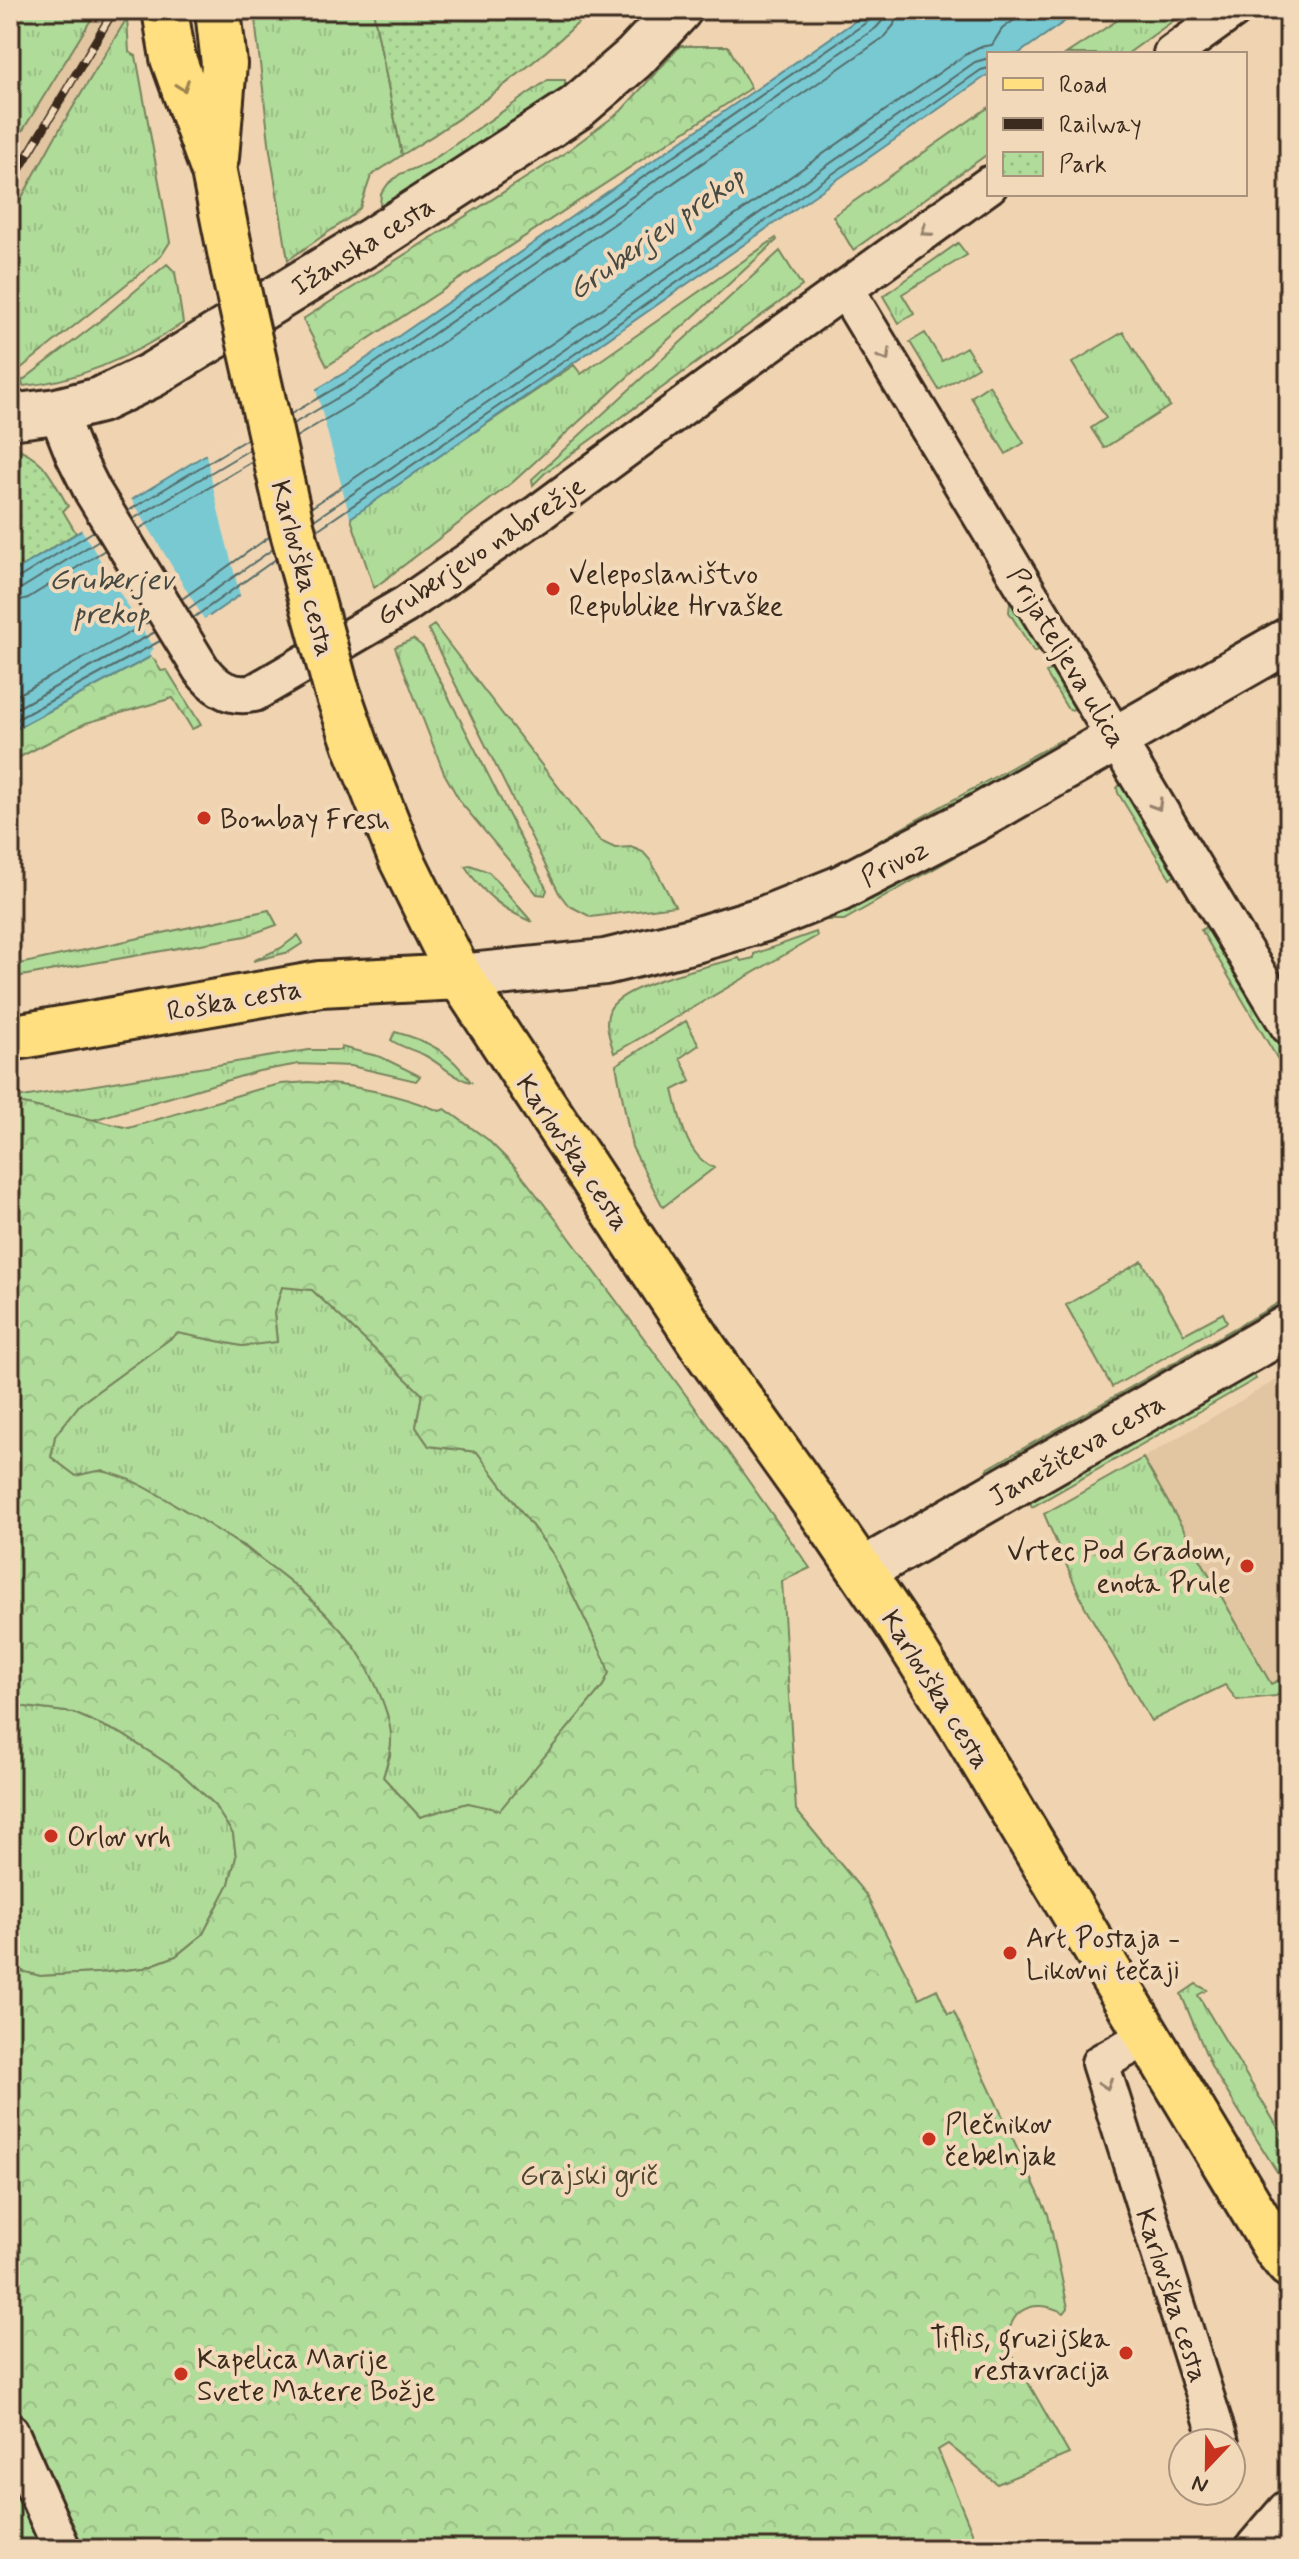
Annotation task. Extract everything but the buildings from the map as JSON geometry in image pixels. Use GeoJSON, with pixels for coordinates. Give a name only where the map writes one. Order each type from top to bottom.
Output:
{"type":"FeatureCollection","features":[{"type":"Feature","properties":{"kind":"main road","name":"Karlovška cesta"},"geometry":{"type":"LineString","coordinates":[[165,10],[173,58],[214,172],[288,511],[336,688],[401,858],[460,977],[698,1338],[862,1571],[961,1725],[1285,2264]]}},
{"type":"Feature","properties":{"kind":"main road","name":"Karlovška cesta"},"geometry":{"type":"LineString","coordinates":[[214,172],[224,64],[218,10]]}},
{"type":"Feature","properties":{"kind":"main road","name":"Roška cesta"},"geometry":{"type":"LineString","coordinates":[[10,1038],[320,984],[460,977]]}},
{"type":"Feature","properties":{"kind":"street","name":"Ižanska cesta"},"geometry":{"type":"LineString","coordinates":[[10,417],[57,411],[100,400],[152,375],[509,153],[596,93],[679,10]]}},
{"type":"Feature","properties":{"kind":"street"},"geometry":{"type":"LineString","coordinates":[[1175,52],[1233,10]]}},
{"type":"Feature","properties":{"kind":"street","name":"Gruberjevo nabrežje"},"geometry":{"type":"LineString","coordinates":[[57,411],[93,492],[190,653],[210,680],[224,691],[240,695],[261,691],[405,605],[540,512],[987,186]]}},
{"type":"Feature","properties":{"kind":"street","name":"Prijateljeva ulica"},"geometry":{"type":"LineString","coordinates":[[845,289],[1289,1026]]}},
{"type":"Feature","properties":{"kind":"street","name":"Privoz"},"geometry":{"type":"LineString","coordinates":[[460,977],[605,962],[764,919],[839,889],[919,850],[1289,640]]}},
{"type":"Feature","properties":{"kind":"street","name":"Janežičeva cesta"},"geometry":{"type":"LineString","coordinates":[[862,1571],[1289,1327]]}},
{"type":"Feature","properties":{"kind":"street","name":"Karlovška cesta"},"geometry":{"type":"LineString","coordinates":[[1148,2036],[1100,2063],[1215,2427]]}},
{"type":"Feature","properties":{"kind":"street"},"geometry":{"type":"LineString","coordinates":[[10,2432],[62,2549]]}},
{"type":"Feature","properties":{"kind":"street"},"geometry":{"type":"LineString","coordinates":[[1258,2549],[1289,2513]]}},
{"type":"Feature","properties":{"kind":"shaded area"},"geometry":{"type":"Polygon","coordinates":[[[97,10],[131,10],[10,219],[10,151],[97,10]]]}},
{"type":"Feature","properties":{"kind":"shaded area","name":"Vrtec Pod Gradom, enota Prule"},"geometry":{"type":"Polygon","coordinates":[[[1288,1373],[1289,1675],[1271,1685],[1143,1458],[1288,1373]]]}},
{"type":"Feature","properties":{"kind":"green space"},"geometry":{"type":"Polygon","coordinates":[[[10,10],[97,10],[10,151],[10,10]]]}},
{"type":"Feature","properties":{"kind":"green space"},"geometry":{"type":"Polygon","coordinates":[[[254,10],[373,10],[402,155],[371,176],[360,208],[353,215],[288,260],[270,151],[254,10]]]}},
{"type":"Feature","properties":{"kind":"green space"},"geometry":{"type":"Polygon","coordinates":[[[373,10],[592,10],[501,88],[402,155],[373,10]]]}},
{"type":"Feature","properties":{"kind":"green space"},"geometry":{"type":"Polygon","coordinates":[[[1133,10],[1188,10],[1130,52],[1069,52],[1133,10]]]}},
{"type":"Feature","properties":{"kind":"green space"},"geometry":{"type":"Polygon","coordinates":[[[127,18],[129,52],[136,56],[170,242],[161,256],[148,267],[10,377],[10,219],[127,18]]]}},
{"type":"Feature","properties":{"kind":"green space"},"geometry":{"type":"Polygon","coordinates":[[[680,46],[728,46],[751,88],[327,366],[303,319],[562,155],[621,111],[680,46]]]}},
{"type":"Feature","properties":{"kind":"green space"},"geometry":{"type":"Polygon","coordinates":[[[548,80],[565,80],[566,94],[379,216],[381,194],[400,174],[428,163],[548,80]]]}},
{"type":"Feature","properties":{"kind":"green space"},"geometry":{"type":"Polygon","coordinates":[[[987,108],[987,154],[853,250],[833,216],[987,108]]]}},
{"type":"Feature","properties":{"kind":"green space"},"geometry":{"type":"Polygon","coordinates":[[[776,238],[513,482],[374,588],[350,516],[574,365],[581,374],[776,238]]]}},
{"type":"Feature","properties":{"kind":"green space"},"geometry":{"type":"Polygon","coordinates":[[[958,243],[967,255],[902,294],[914,314],[899,323],[883,296],[958,243]]]}},
{"type":"Feature","properties":{"kind":"green space"},"geometry":{"type":"Polygon","coordinates":[[[780,251],[802,286],[545,473],[533,485],[532,479],[780,251]]]}},
{"type":"Feature","properties":{"kind":"green space"},"geometry":{"type":"Polygon","coordinates":[[[167,264],[175,272],[183,323],[107,364],[65,378],[23,386],[22,381],[167,264]]]}},
{"type":"Feature","properties":{"kind":"green space"},"geometry":{"type":"Polygon","coordinates":[[[1123,332],[1170,406],[1104,448],[1091,428],[1106,418],[1072,363],[1123,332]]]}},
{"type":"Feature","properties":{"kind":"green space"},"geometry":{"type":"Polygon","coordinates":[[[925,333],[942,361],[966,347],[978,367],[939,390],[910,342],[925,333]]]}},
{"type":"Feature","properties":{"kind":"green space"},"geometry":{"type":"Polygon","coordinates":[[[989,385],[1024,443],[1006,454],[971,397],[989,385]]]}},
{"type":"Feature","properties":{"kind":"green space"},"geometry":{"type":"Polygon","coordinates":[[[10,445],[32,456],[51,476],[68,506],[63,511],[76,533],[10,574],[10,445]]]}},
{"type":"Feature","properties":{"kind":"green space"},"geometry":{"type":"Polygon","coordinates":[[[1010,603],[1019,610],[1041,648],[1034,652],[1009,612],[1010,603]]]}},
{"type":"Feature","properties":{"kind":"green space"},"geometry":{"type":"Polygon","coordinates":[[[434,625],[600,841],[615,848],[631,847],[643,852],[675,906],[591,917],[568,905],[559,893],[428,629],[434,625]]]}},
{"type":"Feature","properties":{"kind":"green space"},"geometry":{"type":"Polygon","coordinates":[[[413,639],[423,647],[547,890],[545,895],[537,894],[461,803],[444,773],[395,647],[413,639]]]}},
{"type":"Feature","properties":{"kind":"green space"},"geometry":{"type":"Polygon","coordinates":[[[152,656],[161,671],[167,670],[201,725],[192,729],[173,698],[86,723],[10,762],[10,732],[152,656]]]}},
{"type":"Feature","properties":{"kind":"green space"},"geometry":{"type":"Polygon","coordinates":[[[1054,668],[1077,707],[1072,710],[1067,708],[1046,673],[1054,668]]]}},
{"type":"Feature","properties":{"kind":"green space"},"geometry":{"type":"Polygon","coordinates":[[[1061,740],[1071,743],[939,820],[830,868],[1061,740]]]}},
{"type":"Feature","properties":{"kind":"green space"},"geometry":{"type":"Polygon","coordinates":[[[1091,777],[844,920],[828,920],[826,916],[1091,777]]]}},
{"type":"Feature","properties":{"kind":"green space"},"geometry":{"type":"Polygon","coordinates":[[[1122,782],[1178,874],[1170,878],[1118,793],[1117,788],[1122,782]]]}},
{"type":"Feature","properties":{"kind":"green space"},"geometry":{"type":"Polygon","coordinates":[[[465,866],[489,872],[532,922],[512,912],[486,892],[465,866]]]}},
{"type":"Feature","properties":{"kind":"green space"},"geometry":{"type":"Polygon","coordinates":[[[269,910],[277,925],[246,936],[10,978],[10,966],[269,910]]]}},
{"type":"Feature","properties":{"kind":"green space"},"geometry":{"type":"Polygon","coordinates":[[[1208,925],[1280,1032],[1275,1036],[1289,1061],[1289,1078],[1201,930],[1208,925]]]}},
{"type":"Feature","properties":{"kind":"green space"},"geometry":{"type":"Polygon","coordinates":[[[816,932],[817,936],[614,1053],[607,1020],[610,1009],[618,1000],[649,984],[739,958],[741,961],[754,958],[754,954],[816,932]]]}},
{"type":"Feature","properties":{"kind":"green space"},"geometry":{"type":"Polygon","coordinates":[[[298,935],[303,943],[289,952],[253,961],[281,948],[298,935]]]}},
{"type":"Feature","properties":{"kind":"green space"},"geometry":{"type":"Polygon","coordinates":[[[686,1021],[699,1045],[680,1058],[691,1081],[673,1090],[690,1145],[704,1162],[714,1168],[663,1207],[632,1147],[616,1065],[686,1021]]]}},
{"type":"Feature","properties":{"kind":"green space"},"geometry":{"type":"Polygon","coordinates":[[[395,1032],[438,1049],[471,1082],[391,1040],[395,1032]]]}},
{"type":"Feature","properties":{"kind":"green space"},"geometry":{"type":"Polygon","coordinates":[[[341,1047],[381,1057],[420,1076],[416,1081],[351,1066],[299,1064],[259,1071],[93,1120],[10,1101],[309,1050],[341,1050],[341,1047]]]}},
{"type":"Feature","properties":{"kind":"green space","name":"Grajski grič"},"geometry":{"type":"Polygon","coordinates":[[[309,1082],[343,1085],[392,1095],[440,1111],[445,1109],[487,1139],[515,1167],[561,1226],[810,1568],[782,1581],[796,1810],[866,1895],[919,1998],[937,1989],[948,2014],[954,2012],[1048,2214],[1068,2308],[1064,2313],[1041,2306],[1022,2311],[1010,2326],[1009,2338],[1010,2351],[1069,2454],[997,2484],[948,2444],[938,2450],[979,2549],[10,2549],[10,1968],[40,1976],[98,1973],[144,1968],[176,1956],[203,1934],[229,1884],[236,1857],[233,1834],[213,1803],[179,1771],[122,1734],[74,1713],[10,1705],[10,1101],[129,1128],[281,1084],[309,1082]],[[282,1287],[274,1313],[277,1342],[242,1346],[178,1333],[80,1404],[55,1436],[51,1457],[76,1476],[102,1471],[148,1489],[253,1554],[315,1603],[350,1641],[370,1673],[382,1699],[391,1735],[383,1777],[420,1817],[468,1803],[500,1810],[603,1686],[609,1673],[605,1660],[553,1554],[477,1452],[429,1446],[416,1427],[422,1394],[312,1290],[282,1287]]]}},
{"type":"Feature","properties":{"kind":"green space"},"geometry":{"type":"Polygon","coordinates":[[[1142,1261],[1184,1334],[1223,1313],[1227,1322],[1112,1387],[1066,1305],[1142,1261]]]}},
{"type":"Feature","properties":{"kind":"green space"},"geometry":{"type":"Polygon","coordinates":[[[282,1287],[312,1290],[422,1394],[416,1427],[429,1446],[477,1452],[553,1554],[605,1660],[609,1673],[603,1686],[500,1811],[468,1803],[420,1817],[383,1777],[390,1756],[391,1736],[387,1714],[352,1643],[323,1611],[246,1547],[103,1470],[76,1476],[51,1457],[55,1436],[80,1404],[178,1333],[242,1346],[277,1341],[274,1313],[282,1287]]]}},
{"type":"Feature","properties":{"kind":"green space"},"geometry":{"type":"Polygon","coordinates":[[[1289,1297],[1289,1307],[991,1476],[987,1469],[1289,1297]]]}},
{"type":"Feature","properties":{"kind":"green space"},"geometry":{"type":"Polygon","coordinates":[[[1251,1371],[1256,1379],[1032,1507],[1030,1502],[1054,1484],[1251,1371]]]}},
{"type":"Feature","properties":{"kind":"green space"},"geometry":{"type":"Polygon","coordinates":[[[1143,1458],[1271,1684],[1285,1677],[1289,1689],[1276,1696],[1237,1700],[1225,1685],[1151,1721],[1084,1605],[1044,1514],[1143,1458]]]}},
{"type":"Feature","properties":{"kind":"green space"},"geometry":{"type":"Polygon","coordinates":[[[10,1705],[74,1713],[122,1734],[179,1771],[213,1803],[233,1834],[236,1857],[229,1884],[203,1934],[176,1956],[144,1968],[98,1973],[40,1976],[10,1968],[10,1705]]]}},
{"type":"Feature","properties":{"kind":"green space"},"geometry":{"type":"Polygon","coordinates":[[[1196,1984],[1207,1990],[1198,1995],[1289,2146],[1289,2191],[1212,2068],[1181,1994],[1196,1984]]]}},
{"type":"Feature","properties":{"kind":"water","name":"Gruberjev prekop"},"geometry":{"type":"Polygon","coordinates":[[[871,10],[1081,10],[1021,52],[987,52],[987,75],[152,656],[10,732],[10,574],[351,369],[871,10]]]}},
{"type":"Feature","properties":{"kind":"pier"},"geometry":{"type":"Polygon","coordinates":[[[315,386],[351,521],[241,599],[205,450],[315,386]]]}},
{"type":"Feature","properties":{"kind":"pier"},"geometry":{"type":"Polygon","coordinates":[[[134,493],[130,497],[204,619],[209,616],[211,620],[154,660],[149,653],[154,649],[80,527],[74,529],[134,493]]]}},
{"type":"Feature","properties":{"kind":"railway"},"geometry":{"type":"LineString","coordinates":[[10,185],[114,10]]}},
{"type":"Feature","properties":{"kind":"place","name":"Veleposlaništvo Republike Hrvaške"},"geometry":{"type":"Point","coordinates":[553,589]}},
{"type":"Feature","properties":{"kind":"place","name":"Bombay Fresh"},"geometry":{"type":"Point","coordinates":[204,818]}},
{"type":"Feature","properties":{"kind":"place","name":"Vrtec Pod Gradom, enota Prule"},"geometry":{"type":"Point","coordinates":[1247,1566]}},
{"type":"Feature","properties":{"kind":"place","name":"Orlov vrh"},"geometry":{"type":"Point","coordinates":[51,1836]}},
{"type":"Feature","properties":{"kind":"place","name":"Art Postaja - Likovni tečaji"},"geometry":{"type":"Point","coordinates":[1010,1953]}},
{"type":"Feature","properties":{"kind":"place","name":"Plečnikov čebelnjak"},"geometry":{"type":"Point","coordinates":[929,2139]}},
{"type":"Feature","properties":{"kind":"place","name":"Tiflis, gruzijska restavracija"},"geometry":{"type":"Point","coordinates":[1126,2353]}},
{"type":"Feature","properties":{"kind":"place","name":"Kapelica Marije Svete Matere Božje"},"geometry":{"type":"Point","coordinates":[181,2374]}}]}
